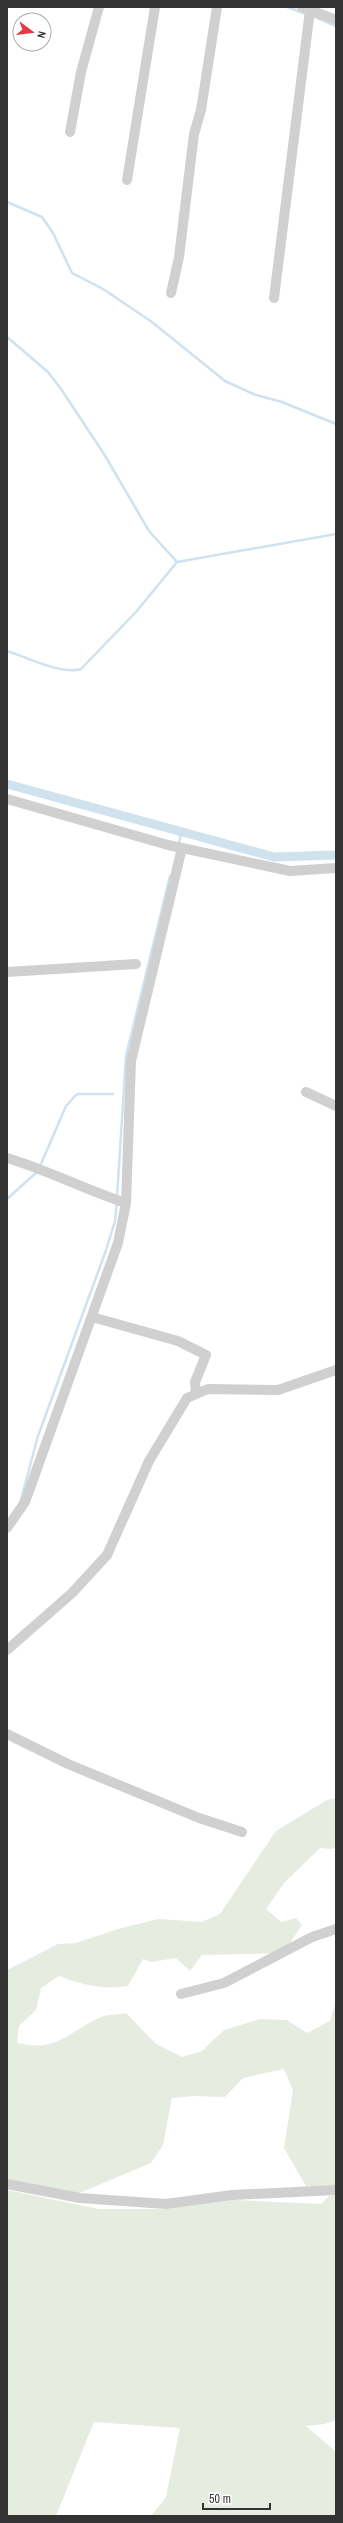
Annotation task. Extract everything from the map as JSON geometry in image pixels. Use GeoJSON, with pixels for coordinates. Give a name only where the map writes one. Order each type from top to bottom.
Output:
{"type":"FeatureCollection","features":[{"type":"Feature","properties":{"kind":"street"},"geometry":{"type":"LineString","coordinates":[[70,132],[81,72],[99,7]]}},
{"type":"Feature","properties":{"kind":"street"},"geometry":{"type":"LineString","coordinates":[[127,180],[155,7]]}},
{"type":"Feature","properties":{"kind":"street"},"geometry":{"type":"LineString","coordinates":[[171,293],[179,257],[194,134],[201,110],[217,7]]}},
{"type":"Feature","properties":{"kind":"street"},"geometry":{"type":"LineString","coordinates":[[274,298],[306,8],[336,20]]}},
{"type":"Feature","properties":{"kind":"street"},"geometry":{"type":"LineString","coordinates":[[7,799],[168,845],[290,871],[336,868]]}},
{"type":"Feature","properties":{"kind":"street"},"geometry":{"type":"LineString","coordinates":[[7,1528],[25,1502],[118,1243],[126,1203],[131,1061],[181,848]]}},
{"type":"Feature","properties":{"kind":"street"},"geometry":{"type":"LineString","coordinates":[[7,972],[136,964]]}},
{"type":"Feature","properties":{"kind":"street"},"geometry":{"type":"LineString","coordinates":[[306,1092],[336,1106]]}},
{"type":"Feature","properties":{"kind":"street"},"geometry":{"type":"LineString","coordinates":[[7,1158],[44,1169],[113,1199],[126,1203]]}},
{"type":"Feature","properties":{"kind":"street"},"geometry":{"type":"LineString","coordinates":[[92,1317],[178,1341],[206,1355],[194,1382],[196,1394]]}},
{"type":"Feature","properties":{"kind":"street"},"geometry":{"type":"LineString","coordinates":[[7,1650],[72,1593],[107,1555],[150,1462],[187,1398],[208,1389],[278,1390],[336,1370]]}},
{"type":"Feature","properties":{"kind":"street"},"geometry":{"type":"LineString","coordinates":[[7,1734],[68,1764],[199,1818],[242,1832]]}},
{"type":"Feature","properties":{"kind":"street"},"geometry":{"type":"LineString","coordinates":[[181,1994],[224,1983],[312,1937],[336,1929]]}},
{"type":"Feature","properties":{"kind":"street"},"geometry":{"type":"LineString","coordinates":[[7,2184],[80,2198],[166,2204],[232,2195],[336,2190]]}},
{"type":"Feature","properties":{"kind":"shaded area"},"geometry":{"type":"Polygon","coordinates":[[[336,1798],[336,1847],[332,1849],[320,1848],[284,1883],[266,1909],[281,1922],[296,1918],[302,1925],[283,1953],[202,1955],[190,1971],[176,1958],[151,1962],[143,1959],[128,1986],[119,1987],[93,1986],[59,1976],[41,1988],[36,2010],[19,2026],[17,2043],[42,2045],[52,2043],[61,2040],[87,2024],[102,2017],[126,2013],[156,2044],[182,2057],[202,2051],[224,2030],[260,2019],[287,2020],[307,2033],[330,2021],[336,2001],[336,2186],[306,2186],[284,2148],[293,2090],[284,2069],[243,2078],[225,2097],[194,2096],[172,2098],[163,2145],[151,2163],[77,2194],[7,2182],[7,1970],[58,1944],[76,1943],[118,1929],[158,1919],[202,1922],[220,1914],[276,1831],[327,1800],[336,1798]]]}},
{"type":"Feature","properties":{"kind":"shaded area"},"geometry":{"type":"Polygon","coordinates":[[[7,2190],[99,2209],[165,2209],[233,2200],[321,2204],[329,2196],[336,2195],[336,2420],[325,2424],[306,2426],[336,2452],[336,2516],[151,2516],[166,2497],[180,2428],[94,2422],[56,2516],[7,2516],[7,2190]]]}},
{"type":"Feature","properties":{"kind":"waterway"},"geometry":{"type":"LineString","coordinates":[[287,7],[306,14]]}},
{"type":"Feature","properties":{"kind":"waterway"},"geometry":{"type":"LineString","coordinates":[[315,17],[336,26]]}},
{"type":"Feature","properties":{"kind":"waterway"},"geometry":{"type":"LineString","coordinates":[[7,202],[42,217],[53,233],[72,273],[103,289],[152,322],[225,381],[256,395],[282,402],[336,424]]}},
{"type":"Feature","properties":{"kind":"waterway"},"geometry":{"type":"LineString","coordinates":[[7,337],[48,372],[61,389],[104,454],[149,531],[177,562],[336,534]]}},
{"type":"Feature","properties":{"kind":"waterway"},"geometry":{"type":"LineString","coordinates":[[7,651],[54,668],[64,670],[81,669],[136,612],[177,562]]}},
{"type":"Feature","properties":{"kind":"waterway"},"geometry":{"type":"LineString","coordinates":[[7,784],[274,857],[336,855]]}},
{"type":"Feature","properties":{"kind":"waterway"},"geometry":{"type":"LineString","coordinates":[[179,844],[181,833]]}},
{"type":"Feature","properties":{"kind":"waterway"},"geometry":{"type":"LineString","coordinates":[[117,1197],[126,1056],[170,876]]}},
{"type":"Feature","properties":{"kind":"waterway"},"geometry":{"type":"LineString","coordinates":[[41,1164],[66,1106],[77,1094],[113,1094]]}},
{"type":"Feature","properties":{"kind":"waterway"},"geometry":{"type":"LineString","coordinates":[[7,1199],[38,1171]]}},
{"type":"Feature","properties":{"kind":"waterway"},"geometry":{"type":"LineString","coordinates":[[20,1503],[38,1436],[105,1253],[115,1221],[117,1202]]}}]}
